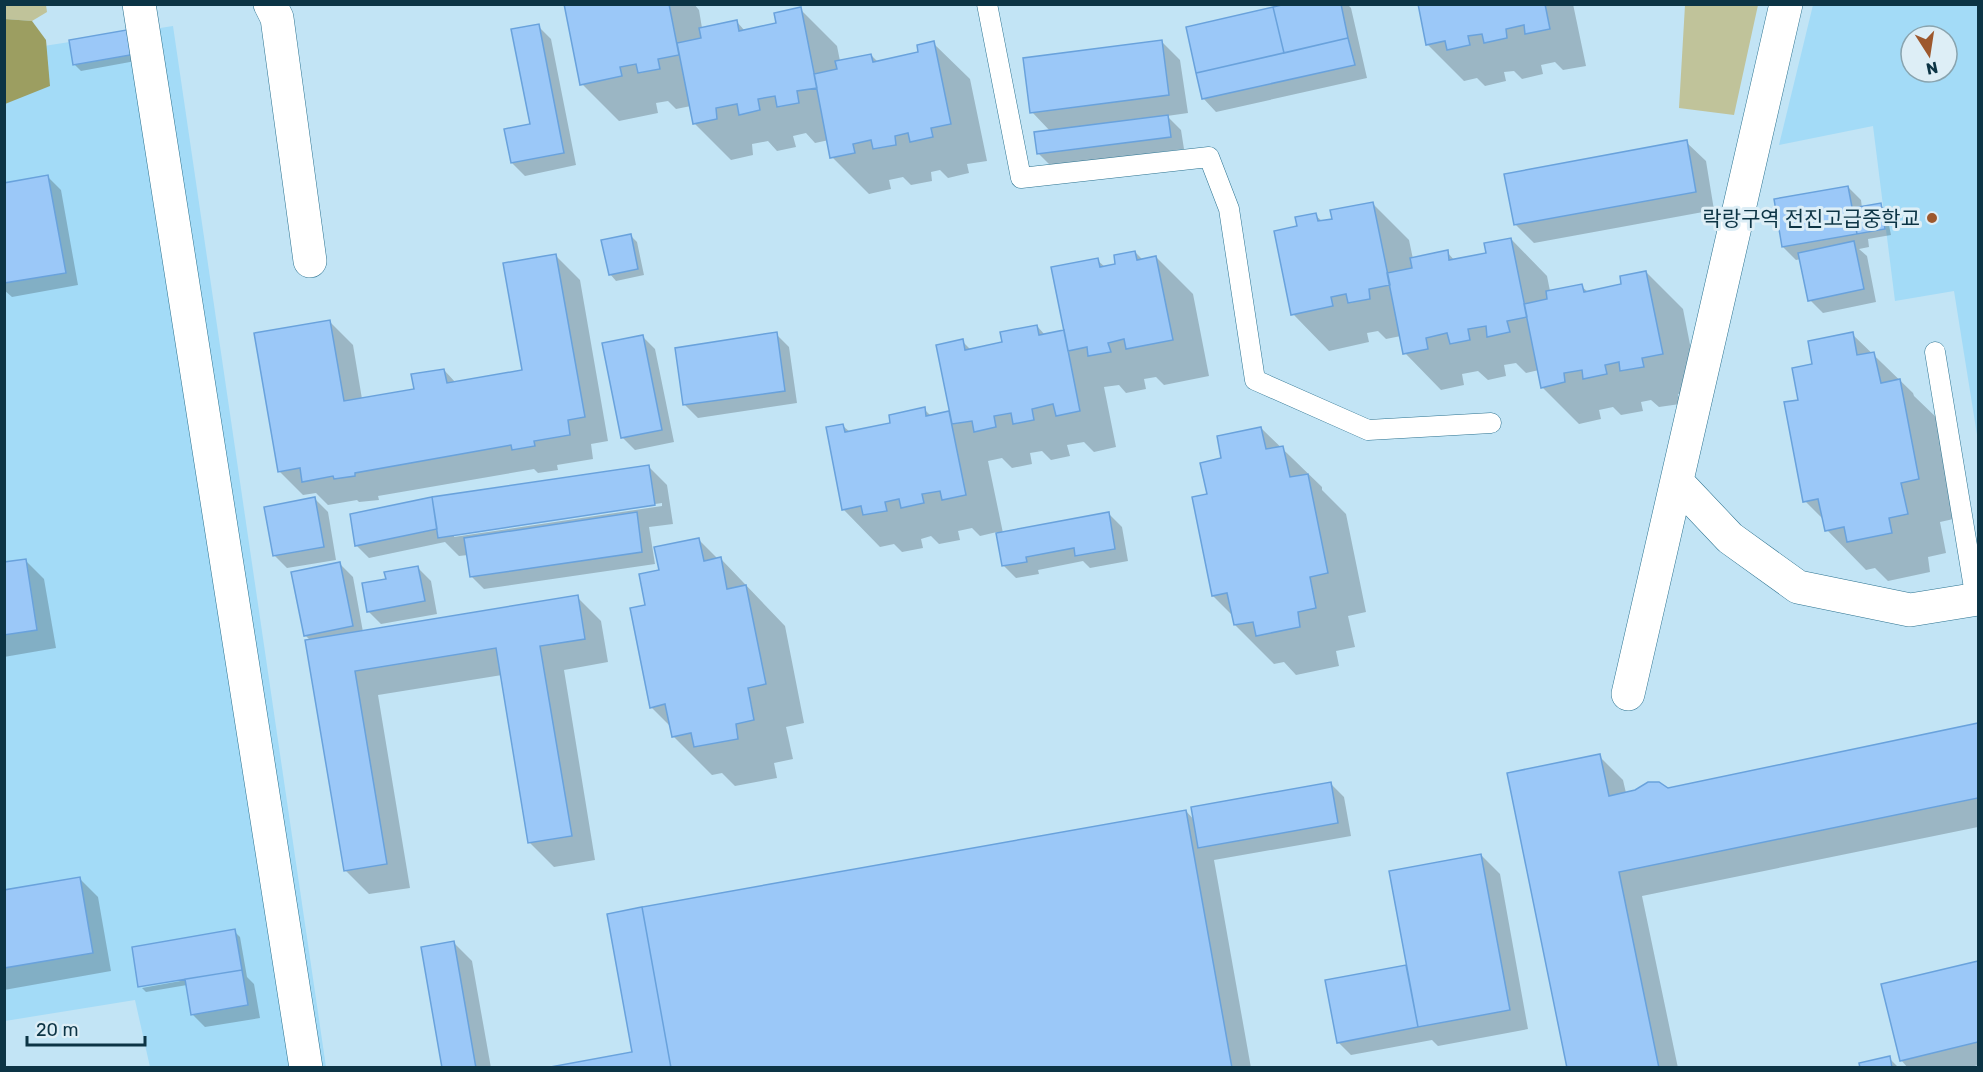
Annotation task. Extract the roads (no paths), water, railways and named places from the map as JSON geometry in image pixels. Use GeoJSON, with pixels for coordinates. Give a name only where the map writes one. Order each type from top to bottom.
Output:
{"type":"FeatureCollection","features":[{"type":"Feature","properties":{"kind":"street"},"geometry":{"type":"LineString","coordinates":[[139,4],[306,1068]]}},
{"type":"Feature","properties":{"kind":"street"},"geometry":{"type":"LineString","coordinates":[[270,4],[277,18],[310,261]]}},
{"type":"Feature","properties":{"kind":"street"},"geometry":{"type":"LineString","coordinates":[[1628,694],[1786,4]]}},
{"type":"Feature","properties":{"kind":"street"},"geometry":{"type":"LineString","coordinates":[[1677,482],[1730,538],[1798,587],[1910,610],[1977,599]]}},
{"type":"Feature","properties":{"kind":"lane"},"geometry":{"type":"LineString","coordinates":[[987,4],[1021,178],[1209,157],[1229,209],[1255,380],[1368,430],[1491,423]]}},
{"type":"Feature","properties":{"kind":"lane"},"geometry":{"type":"LineString","coordinates":[[1935,352],[1977,599]]}},
{"type":"Feature","properties":{"kind":"place","name":"락랑구역 전진고급중학교"},"geometry":{"type":"Point","coordinates":[1932,218]}}]}
